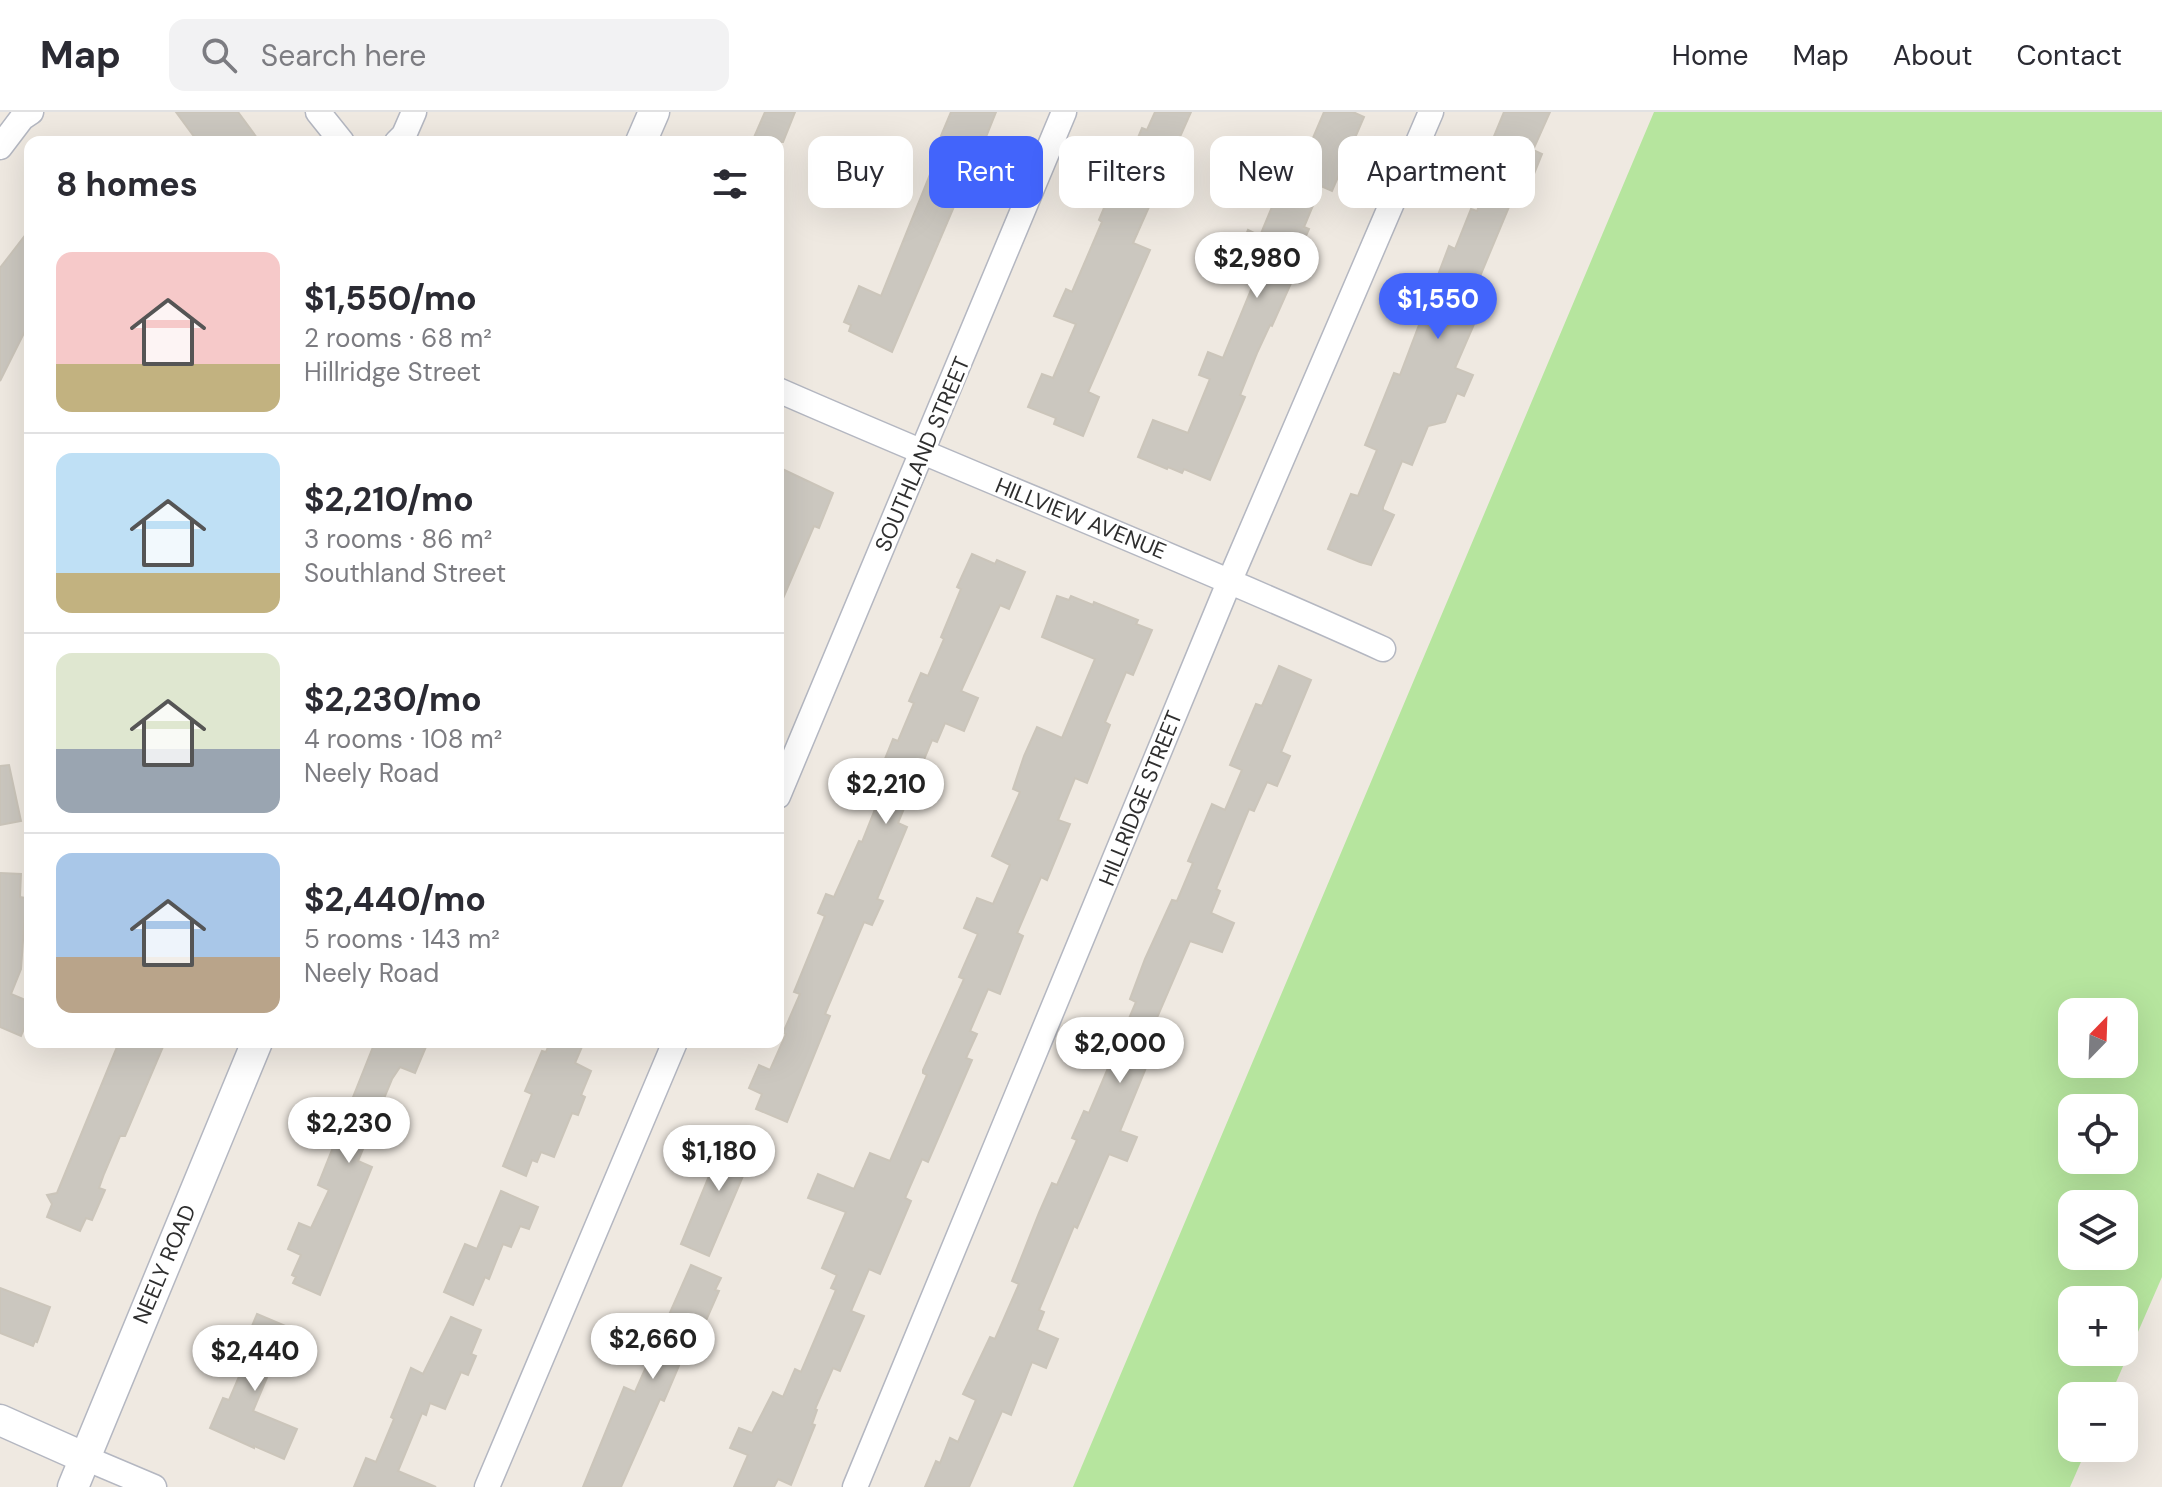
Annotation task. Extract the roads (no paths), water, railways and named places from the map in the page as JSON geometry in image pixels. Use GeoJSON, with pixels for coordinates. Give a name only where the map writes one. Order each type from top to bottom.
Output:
{"type":"FeatureCollection","features":[{"type":"Feature","properties":{"kind":"street"},"geometry":{"type":"LineString","coordinates":[[0,147],[22,118],[31,112]]}},
{"type":"Feature","properties":{"kind":"street"},"geometry":{"type":"LineString","coordinates":[[318,112],[337,136]]}},
{"type":"Feature","properties":{"kind":"street"},"geometry":{"type":"LineString","coordinates":[[403,136],[414,112]]}},
{"type":"Feature","properties":{"kind":"street"},"geometry":{"type":"LineString","coordinates":[[644,136],[654,112]]}},
{"type":"Feature","properties":{"kind":"street","name":"SOUTHLAND STREET"},"geometry":{"type":"LineString","coordinates":[[784,782],[1064,112]]}},
{"type":"Feature","properties":{"kind":"street","name":"HILLRIDGE STREET"},"geometry":{"type":"LineString","coordinates":[[855,1487],[1230,580],[1431,112]]}},
{"type":"Feature","properties":{"kind":"street","name":"HILLVIEW AVENUE"},"geometry":{"type":"LineString","coordinates":[[784,393],[1230,580],[1383,649]]}},
{"type":"Feature","properties":{"kind":"street","name":"NEELY ROAD"},"geometry":{"type":"LineString","coordinates":[[73,1487],[254,1048]]}},
{"type":"Feature","properties":{"kind":"street"},"geometry":{"type":"LineString","coordinates":[[487,1487],[672,1048]]}},
{"type":"Feature","properties":{"kind":"street"},"geometry":{"type":"LineString","coordinates":[[0,1420],[154,1487]]}}]}
